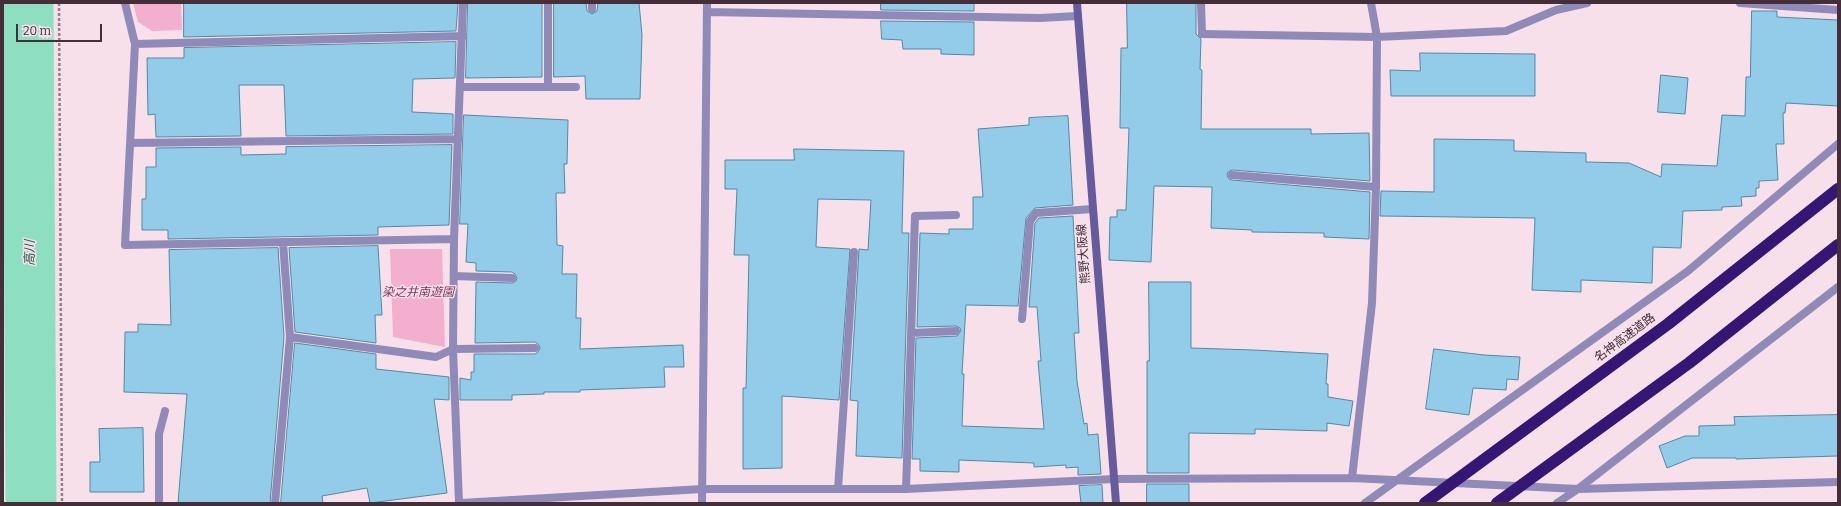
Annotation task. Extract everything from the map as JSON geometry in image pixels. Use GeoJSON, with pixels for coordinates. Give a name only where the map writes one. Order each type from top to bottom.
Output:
{"type":"FeatureCollection","features":[{"type":"Feature","properties":{"kind":"highway","name":"名神高速道路"},"geometry":{"type":"LineString","coordinates":[[1425,503],[1668,324],[1838,189]]}},
{"type":"Feature","properties":{"kind":"highway"},"geometry":{"type":"LineString","coordinates":[[1497,503],[1689,363],[1838,245]]}},
{"type":"Feature","properties":{"kind":"main road","name":"熊野大阪線"},"geometry":{"type":"LineString","coordinates":[[1077,3],[1116,503]]}},
{"type":"Feature","properties":{"kind":"street"},"geometry":{"type":"LineString","coordinates":[[125,3],[135,44],[125,245],[454,239]]}},
{"type":"Feature","properties":{"kind":"street"},"geometry":{"type":"LineString","coordinates":[[463,3],[463,36],[454,239],[453,349],[460,503],[702,489],[906,489],[1114,479],[1352,478],[1578,489],[1838,482]]}},
{"type":"Feature","properties":{"kind":"street"},"geometry":{"type":"LineString","coordinates":[[548,3],[548,87]]}},
{"type":"Feature","properties":{"kind":"street"},"geometry":{"type":"LineString","coordinates":[[702,503],[707,3]]}},
{"type":"Feature","properties":{"kind":"street"},"geometry":{"type":"LineString","coordinates":[[1201,3],[1202,34],[1377,36],[1506,31],[1556,10],[1587,3]]}},
{"type":"Feature","properties":{"kind":"street"},"geometry":{"type":"LineString","coordinates":[[1352,478],[1372,303],[1376,187],[1377,36],[1371,3]]}},
{"type":"Feature","properties":{"kind":"street"},"geometry":{"type":"LineString","coordinates":[[1740,3],[1838,10]]}},
{"type":"Feature","properties":{"kind":"street"},"geometry":{"type":"LineString","coordinates":[[707,12],[1040,18],[1078,16]]}},
{"type":"Feature","properties":{"kind":"street"},"geometry":{"type":"LineString","coordinates":[[135,44],[463,36]]}},
{"type":"Feature","properties":{"kind":"street"},"geometry":{"type":"LineString","coordinates":[[461,87],[576,87]]}},
{"type":"Feature","properties":{"kind":"street"},"geometry":{"type":"LineString","coordinates":[[130,143],[459,139]]}},
{"type":"Feature","properties":{"kind":"street"},"geometry":{"type":"LineString","coordinates":[[1365,503],[1688,271],[1838,144]]}},
{"type":"Feature","properties":{"kind":"street"},"geometry":{"type":"LineString","coordinates":[[1232,175],[1376,187]]}},
{"type":"Feature","properties":{"kind":"street"},"geometry":{"type":"LineString","coordinates":[[1022,319],[1030,221],[1036,213],[1093,209]]}},
{"type":"Feature","properties":{"kind":"street"},"geometry":{"type":"LineString","coordinates":[[906,489],[915,216],[956,215]]}},
{"type":"Feature","properties":{"kind":"street"},"geometry":{"type":"LineString","coordinates":[[275,503],[290,337],[283,242]]}},
{"type":"Feature","properties":{"kind":"street"},"geometry":{"type":"LineString","coordinates":[[838,489],[854,252]]}},
{"type":"Feature","properties":{"kind":"street"},"geometry":{"type":"LineString","coordinates":[[454,276],[512,278]]}},
{"type":"Feature","properties":{"kind":"street"},"geometry":{"type":"LineString","coordinates":[[1557,503],[1578,489],[1838,288]]}},
{"type":"Feature","properties":{"kind":"street"},"geometry":{"type":"LineString","coordinates":[[912,333],[956,331]]}},
{"type":"Feature","properties":{"kind":"street"},"geometry":{"type":"LineString","coordinates":[[290,337],[436,357],[453,349],[535,348]]}},
{"type":"Feature","properties":{"kind":"street"},"geometry":{"type":"LineString","coordinates":[[159,503],[159,434],[165,411]]}},
{"type":"Feature","properties":{"kind":"street"},"geometry":{"type":"LineString","coordinates":[[1567,503],[1578,489]]}},
{"type":"Feature","properties":{"kind":"path"},"geometry":{"type":"LineString","coordinates":[[59,3],[62,503]]}},
{"type":"Feature","properties":{"kind":"green space"},"geometry":{"type":"Polygon","coordinates":[[[133,3],[181,3],[182,30],[152,31],[138,22],[133,3]]]}},
{"type":"Feature","properties":{"kind":"green space","name":"染之井南遊園"},"geometry":{"type":"Polygon","coordinates":[[[390,249],[442,249],[445,347],[393,337],[390,249]]]}},
{"type":"Feature","properties":{"kind":"building"},"geometry":{"type":"Polygon","coordinates":[[[184,3],[458,3],[456,31],[184,37],[184,3]]]}},
{"type":"Feature","properties":{"kind":"building"},"geometry":{"type":"Polygon","coordinates":[[[468,3],[542,3],[542,77],[466,78],[468,3]]]}},
{"type":"Feature","properties":{"kind":"building"},"geometry":{"type":"Polygon","coordinates":[[[554,3],[586,3],[587,11],[592,14],[597,11],[598,3],[639,3],[642,35],[640,99],[586,99],[585,76],[554,77],[554,3]]]}},
{"type":"Feature","properties":{"kind":"building"},"geometry":{"type":"Polygon","coordinates":[[[881,3],[974,3],[974,11],[881,10],[881,3]]]}},
{"type":"Feature","properties":{"kind":"building"},"geometry":{"type":"Polygon","coordinates":[[[1127,3],[1196,3],[1196,34],[1201,39],[1201,129],[1311,129],[1311,134],[1369,133],[1370,181],[1232,170],[1228,172],[1227,175],[1229,179],[1232,180],[1370,192],[1369,239],[1324,237],[1324,233],[1252,232],[1252,230],[1211,228],[1212,187],[1154,186],[1151,262],[1109,260],[1110,217],[1117,217],[1117,210],[1126,210],[1129,128],[1120,128],[1121,48],[1127,48],[1127,3]]]}},
{"type":"Feature","properties":{"kind":"building"},"geometry":{"type":"Polygon","coordinates":[[[1752,11],[1777,11],[1777,17],[1838,20],[1838,106],[1786,103],[1785,113],[1783,113],[1784,144],[1776,144],[1778,180],[1759,181],[1759,188],[1756,188],[1756,196],[1741,197],[1742,206],[1722,207],[1722,210],[1683,211],[1681,248],[1653,247],[1652,283],[1581,280],[1581,292],[1532,290],[1535,218],[1380,216],[1381,191],[1434,192],[1434,139],[1514,140],[1514,151],[1586,153],[1586,162],[1629,163],[1661,177],[1662,164],[1717,166],[1722,115],[1745,116],[1746,77],[1750,77],[1752,11]]]}},
{"type":"Feature","properties":{"kind":"building"},"geometry":{"type":"Polygon","coordinates":[[[881,21],[974,22],[974,55],[941,54],[941,49],[903,49],[902,40],[882,39],[881,21]]]}},
{"type":"Feature","properties":{"kind":"building"},"geometry":{"type":"Polygon","coordinates":[[[456,42],[455,78],[413,79],[412,112],[453,114],[453,134],[286,136],[284,85],[239,85],[241,136],[156,137],[155,114],[148,115],[147,58],[184,58],[184,48],[456,42]]]}},
{"type":"Feature","properties":{"kind":"building"},"geometry":{"type":"Polygon","coordinates":[[[1420,53],[1535,54],[1535,96],[1391,96],[1390,70],[1420,71],[1420,53]]]}},
{"type":"Feature","properties":{"kind":"building"},"geometry":{"type":"Polygon","coordinates":[[[1661,75],[1688,78],[1685,114],[1658,112],[1661,75]]]}},
{"type":"Feature","properties":{"kind":"building"},"geometry":{"type":"Polygon","coordinates":[[[464,115],[568,120],[567,164],[564,164],[565,193],[556,193],[557,245],[563,246],[562,274],[577,274],[576,318],[581,318],[580,349],[683,345],[684,367],[664,367],[665,387],[580,390],[580,392],[544,392],[544,394],[512,395],[512,400],[460,400],[460,378],[471,380],[471,372],[474,372],[474,354],[535,354],[540,348],[535,342],[475,343],[476,282],[512,283],[516,281],[517,278],[512,272],[476,271],[476,263],[466,262],[468,224],[460,224],[464,115]]]}},
{"type":"Feature","properties":{"kind":"building"},"geometry":{"type":"Polygon","coordinates":[[[1068,116],[1073,205],[1035,208],[1026,218],[1018,306],[966,305],[962,374],[964,374],[962,426],[1044,429],[1038,361],[1041,361],[1037,307],[1029,307],[1035,223],[1039,218],[1073,216],[1079,333],[1074,333],[1077,381],[1084,424],[1087,423],[1088,435],[1098,434],[1101,474],[1078,475],[1078,467],[1066,468],[1066,465],[1034,467],[1034,463],[959,460],[959,472],[920,471],[920,459],[912,459],[916,338],[957,336],[961,331],[960,328],[956,326],[917,327],[920,233],[949,234],[949,229],[973,229],[973,197],[983,197],[978,129],[1029,125],[1029,118],[1068,116]]]}},
{"type":"Feature","properties":{"kind":"building"},"geometry":{"type":"Polygon","coordinates":[[[452,145],[449,225],[378,227],[378,235],[168,239],[168,230],[142,230],[142,199],[146,199],[146,167],[156,167],[156,148],[241,147],[241,155],[286,154],[286,147],[452,145]]]}},
{"type":"Feature","properties":{"kind":"building"},"geometry":{"type":"Polygon","coordinates":[[[794,149],[904,151],[902,233],[909,233],[902,458],[856,456],[858,401],[850,400],[859,249],[868,250],[871,200],[818,199],[816,247],[850,249],[839,400],[782,396],[782,468],[743,469],[743,388],[746,388],[749,255],[734,255],[737,189],[725,189],[725,160],[794,160],[794,149]]]}},
{"type":"Feature","properties":{"kind":"building"},"geometry":{"type":"Polygon","coordinates":[[[378,246],[382,315],[375,315],[376,343],[295,332],[289,248],[378,246]]]}},
{"type":"Feature","properties":{"kind":"building"},"geometry":{"type":"Polygon","coordinates":[[[278,248],[284,337],[270,503],[178,503],[187,394],[124,392],[125,332],[138,332],[138,324],[171,325],[169,250],[278,248]]]}},
{"type":"Feature","properties":{"kind":"building"},"geometry":{"type":"Polygon","coordinates":[[[1149,282],[1191,282],[1191,348],[1328,354],[1326,384],[1328,384],[1328,397],[1353,401],[1349,426],[1327,423],[1327,431],[1255,429],[1255,434],[1189,433],[1189,473],[1147,473],[1149,282]]]}},
{"type":"Feature","properties":{"kind":"building"},"geometry":{"type":"Polygon","coordinates":[[[295,343],[376,354],[376,369],[449,377],[449,400],[434,399],[447,493],[370,503],[367,488],[322,496],[323,503],[281,503],[295,343]]]}},
{"type":"Feature","properties":{"kind":"building"},"geometry":{"type":"Polygon","coordinates":[[[1434,349],[1484,355],[1520,357],[1518,380],[1507,379],[1506,390],[1473,388],[1469,415],[1426,409],[1434,349]]]}},
{"type":"Feature","properties":{"kind":"building"},"geometry":{"type":"Polygon","coordinates":[[[1838,415],[1838,456],[1736,459],[1692,458],[1667,468],[1659,446],[1685,436],[1699,436],[1699,426],[1735,425],[1734,417],[1838,415]]]}},
{"type":"Feature","properties":{"kind":"building"},"geometry":{"type":"Polygon","coordinates":[[[143,428],[144,492],[90,492],[90,462],[100,462],[99,429],[143,428]]]}},
{"type":"Feature","properties":{"kind":"building"},"geometry":{"type":"Polygon","coordinates":[[[1147,484],[1189,484],[1189,503],[1147,503],[1147,484]]]}},
{"type":"Feature","properties":{"kind":"building"},"geometry":{"type":"Polygon","coordinates":[[[1102,485],[1103,503],[1081,503],[1079,486],[1102,485]]]}},
{"type":"Feature","properties":{"kind":"waterway","name":"高川"},"geometry":{"type":"LineString","coordinates":[[28,3],[31,503]]}}]}
